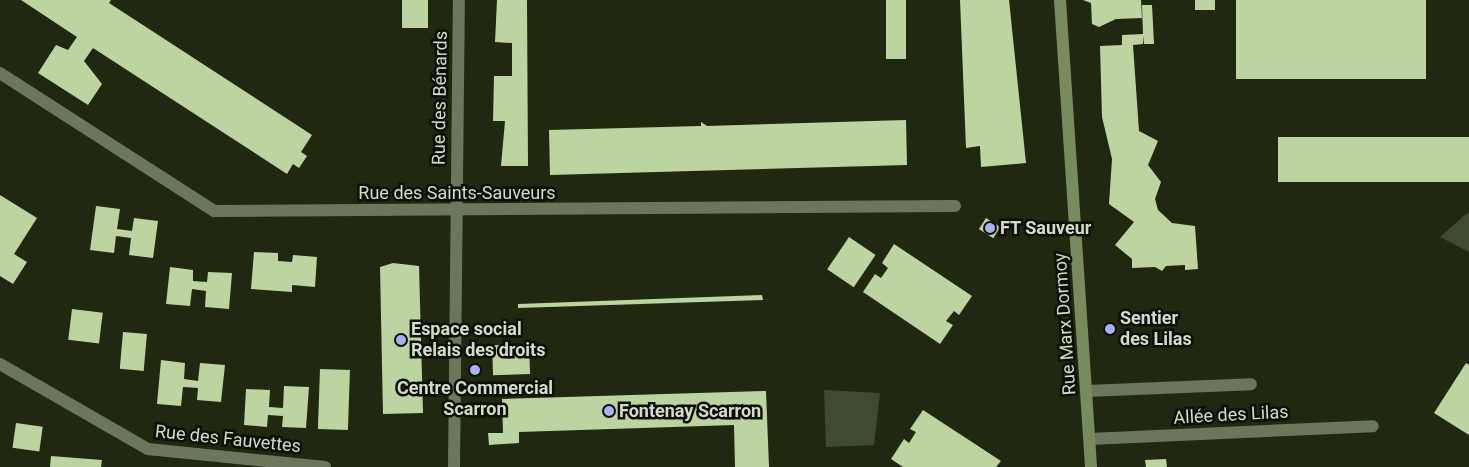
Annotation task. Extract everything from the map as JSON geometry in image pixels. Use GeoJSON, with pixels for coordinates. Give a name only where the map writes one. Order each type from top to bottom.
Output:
{"type":"FeatureCollection","features":[{"type":"Feature","properties":{"kind":"main road","name":"Rue Marx Dormoy"},"geometry":{"type":"LineString","coordinates":[[1060,0],[1087,391],[1090,467]]}},
{"type":"Feature","properties":{"kind":"street","name":"Rue des Bénards"},"geometry":{"type":"LineString","coordinates":[[454,467],[454,210],[459,0]]}},
{"type":"Feature","properties":{"kind":"street","name":"Rue des Saints-Sauveurs"},"geometry":{"type":"LineString","coordinates":[[0,73],[214,212],[955,206]]}},
{"type":"Feature","properties":{"kind":"street","name":"Rue des Fauvettes"},"geometry":{"type":"LineString","coordinates":[[0,364],[148,449],[325,467]]}},
{"type":"Feature","properties":{"kind":"street"},"geometry":{"type":"LineString","coordinates":[[1087,391],[1251,384]]}},
{"type":"Feature","properties":{"kind":"street","name":"Allée des Lilas"},"geometry":{"type":"LineString","coordinates":[[1090,439],[1373,426]]}},
{"type":"Feature","properties":{"kind":"green space"},"geometry":{"type":"Polygon","coordinates":[[[1469,213],[1469,252],[1440,237],[1469,213]]]}},
{"type":"Feature","properties":{"kind":"green space"},"geometry":{"type":"Polygon","coordinates":[[[824,390],[880,393],[874,445],[826,447],[824,390]]]}},
{"type":"Feature","properties":{"kind":"building"},"geometry":{"type":"Polygon","coordinates":[[[21,0],[111,0],[109,3],[312,135],[301,152],[307,156],[299,168],[293,164],[287,174],[93,48],[84,61],[102,84],[88,105],[38,73],[56,45],[68,50],[77,37],[21,0]]]}},
{"type":"Feature","properties":{"kind":"building"},"geometry":{"type":"Polygon","coordinates":[[[402,0],[428,0],[428,28],[402,28],[402,0]]]}},
{"type":"Feature","properties":{"kind":"building"},"geometry":{"type":"Polygon","coordinates":[[[497,0],[527,0],[528,166],[501,166],[505,121],[493,121],[494,76],[512,76],[512,43],[495,42],[497,0]]]}},
{"type":"Feature","properties":{"kind":"building"},"geometry":{"type":"Polygon","coordinates":[[[886,0],[906,0],[906,59],[886,59],[886,0]]]}},
{"type":"Feature","properties":{"kind":"building"},"geometry":{"type":"Polygon","coordinates":[[[960,0],[1009,0],[1026,163],[981,167],[980,146],[966,148],[960,0]]]}},
{"type":"Feature","properties":{"kind":"building"},"geometry":{"type":"Polygon","coordinates":[[[1083,0],[1141,0],[1142,18],[1116,19],[1099,27],[1092,24],[1091,3],[1083,0]]]}},
{"type":"Feature","properties":{"kind":"building"},"geometry":{"type":"Polygon","coordinates":[[[1195,0],[1215,0],[1215,10],[1195,10],[1195,0]]]}},
{"type":"Feature","properties":{"kind":"building"},"geometry":{"type":"Polygon","coordinates":[[[1236,0],[1426,0],[1426,79],[1236,79],[1236,0]]]}},
{"type":"Feature","properties":{"kind":"building"},"geometry":{"type":"Polygon","coordinates":[[[1142,5],[1152,5],[1154,44],[1144,44],[1143,36],[1143,44],[1133,45],[1139,131],[1158,141],[1148,165],[1161,182],[1155,199],[1158,210],[1172,223],[1195,226],[1198,269],[1185,270],[1185,265],[1166,266],[1162,271],[1155,267],[1132,268],[1132,259],[1115,245],[1134,222],[1109,204],[1112,159],[1102,117],[1100,46],[1122,45],[1122,35],[1143,34],[1142,5]]]}},
{"type":"Feature","properties":{"kind":"building"},"geometry":{"type":"Polygon","coordinates":[[[906,120],[907,165],[550,175],[549,130],[701,126],[701,122],[707,126],[906,120]]]}},
{"type":"Feature","properties":{"kind":"building"},"geometry":{"type":"Polygon","coordinates":[[[1278,137],[1469,137],[1469,182],[1278,182],[1278,137]]]}},
{"type":"Feature","properties":{"kind":"building"},"geometry":{"type":"Polygon","coordinates":[[[0,195],[37,218],[14,254],[27,262],[13,284],[0,276],[0,195]]]}},
{"type":"Feature","properties":{"kind":"building"},"geometry":{"type":"Polygon","coordinates":[[[96,206],[120,209],[117,229],[132,231],[134,218],[158,221],[153,258],[129,255],[131,238],[116,236],[114,253],[90,250],[96,206]]]}},
{"type":"Feature","properties":{"kind":"building","name":"FT Sauveur"},"geometry":{"type":"Polygon","coordinates":[[[986,218],[1000,227],[993,238],[979,229],[986,218]]]}},
{"type":"Feature","properties":{"kind":"building"},"geometry":{"type":"Polygon","coordinates":[[[849,237],[876,255],[854,287],[827,269],[849,237]]]}},
{"type":"Feature","properties":{"kind":"building"},"geometry":{"type":"Polygon","coordinates":[[[894,244],[972,296],[959,315],[954,311],[946,321],[953,325],[940,344],[863,292],[875,274],[881,278],[888,268],[882,263],[894,244]]]}},
{"type":"Feature","properties":{"kind":"building"},"geometry":{"type":"Polygon","coordinates":[[[254,252],[278,253],[278,261],[292,262],[293,255],[317,257],[315,287],[292,285],[292,292],[251,289],[254,252]]]}},
{"type":"Feature","properties":{"kind":"building","name":"Espace social Relais des droits"},"geometry":{"type":"Polygon","coordinates":[[[393,263],[419,266],[423,413],[383,414],[380,267],[393,263]]]}},
{"type":"Feature","properties":{"kind":"building"},"geometry":{"type":"Polygon","coordinates":[[[170,267],[193,270],[193,281],[207,282],[208,272],[232,273],[229,309],[205,307],[206,291],[192,289],[190,306],[166,304],[170,267]]]}},
{"type":"Feature","properties":{"kind":"building"},"geometry":{"type":"Polygon","coordinates":[[[762,295],[763,300],[518,308],[518,304],[762,295]]]}},
{"type":"Feature","properties":{"kind":"building"},"geometry":{"type":"Polygon","coordinates":[[[72,309],[103,313],[99,344],[68,340],[72,309]]]}},
{"type":"Feature","properties":{"kind":"building"},"geometry":{"type":"Polygon","coordinates":[[[123,332],[147,334],[144,371],[120,369],[123,332]]]}},
{"type":"Feature","properties":{"kind":"building"},"geometry":{"type":"Polygon","coordinates":[[[529,344],[530,374],[493,375],[492,345],[529,344]]]}},
{"type":"Feature","properties":{"kind":"building"},"geometry":{"type":"Polygon","coordinates":[[[161,360],[185,363],[184,379],[198,381],[200,363],[225,365],[221,402],[197,400],[198,388],[183,387],[181,406],[157,404],[161,360]]]}},
{"type":"Feature","properties":{"kind":"building"},"geometry":{"type":"Polygon","coordinates":[[[1466,363],[1469,365],[1469,435],[1434,413],[1466,363]]]}},
{"type":"Feature","properties":{"kind":"building"},"geometry":{"type":"Polygon","coordinates":[[[320,369],[350,370],[348,430],[318,429],[320,369]]]}},
{"type":"Feature","properties":{"kind":"building"},"geometry":{"type":"Polygon","coordinates":[[[284,386],[309,387],[306,428],[282,427],[283,416],[268,415],[267,427],[244,425],[246,389],[270,390],[269,407],[283,408],[284,386]]]}},
{"type":"Feature","properties":{"kind":"building"},"geometry":{"type":"Polygon","coordinates":[[[766,391],[769,467],[735,467],[734,425],[519,432],[519,443],[489,445],[488,433],[503,433],[502,399],[766,391]]]}},
{"type":"Feature","properties":{"kind":"building"},"geometry":{"type":"Polygon","coordinates":[[[923,410],[1001,461],[996,467],[903,467],[891,459],[904,439],[909,443],[916,432],[910,429],[923,410]]]}},
{"type":"Feature","properties":{"kind":"building"},"geometry":{"type":"Polygon","coordinates":[[[16,423],[43,427],[39,452],[13,448],[16,423]]]}},
{"type":"Feature","properties":{"kind":"building"},"geometry":{"type":"Polygon","coordinates":[[[51,456],[102,460],[101,467],[50,467],[51,456]]]}},
{"type":"Feature","properties":{"kind":"building"},"geometry":{"type":"Polygon","coordinates":[[[1166,459],[1167,467],[1146,467],[1145,460],[1166,459]]]}},
{"type":"Feature","properties":{"kind":"place","name":"FT Sauveur"},"geometry":{"type":"Point","coordinates":[990,228]}},
{"type":"Feature","properties":{"kind":"place","name":"Sentier des Lilas"},"geometry":{"type":"Point","coordinates":[1110,329]}},
{"type":"Feature","properties":{"kind":"place","name":"Espace social Relais des droits"},"geometry":{"type":"Point","coordinates":[401,340]}},
{"type":"Feature","properties":{"kind":"place","name":"Centre Commercial Scarron"},"geometry":{"type":"Point","coordinates":[475,370]}},
{"type":"Feature","properties":{"kind":"place","name":"Fontenay Scarron"},"geometry":{"type":"Point","coordinates":[609,411]}}]}
